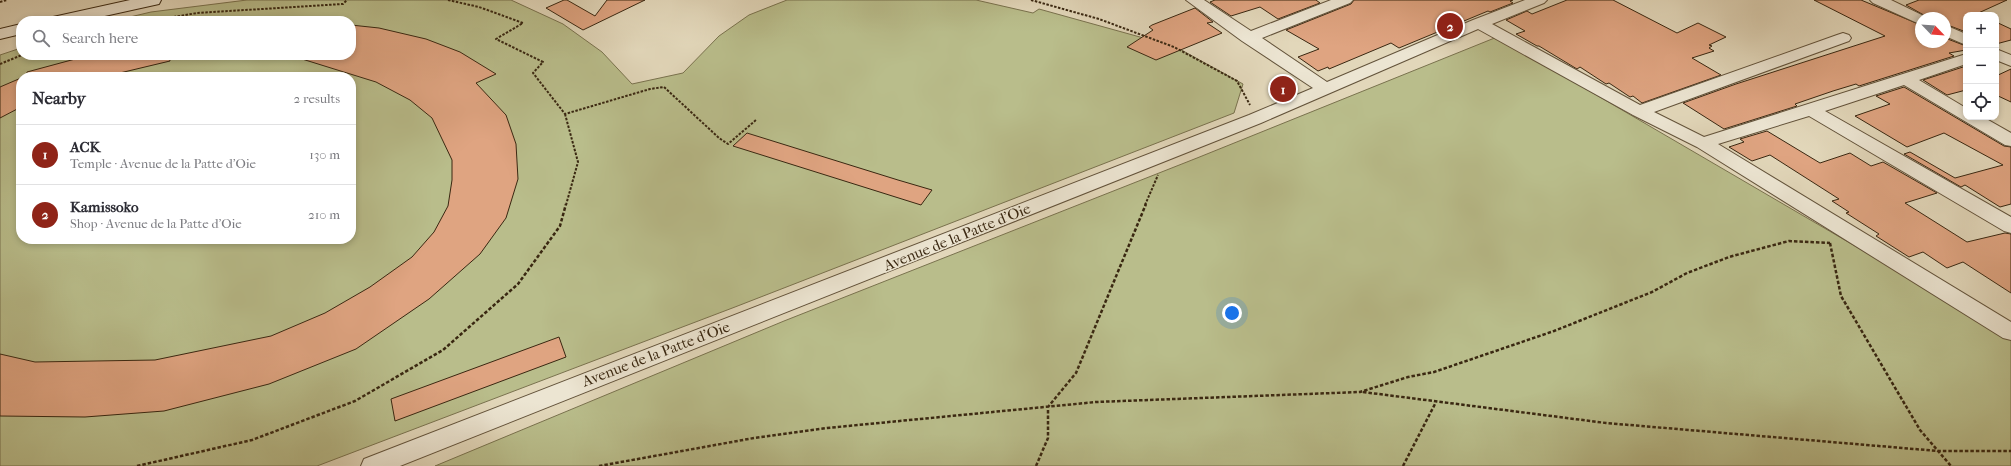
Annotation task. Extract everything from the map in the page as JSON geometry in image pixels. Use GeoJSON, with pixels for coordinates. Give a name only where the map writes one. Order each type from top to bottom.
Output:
{"type":"FeatureCollection","features":[{"type":"Feature","properties":{"kind":"street"},"geometry":{"type":"LineString","coordinates":[[81,16],[153,0]]}},
{"type":"Feature","properties":{"kind":"street"},"geometry":{"type":"LineString","coordinates":[[1194,0],[1248,38],[1325,88]]}},
{"type":"Feature","properties":{"kind":"street"},"geometry":{"type":"LineString","coordinates":[[1248,38],[1345,0]]}},
{"type":"Feature","properties":{"kind":"street","name":"Avenue de la Patte d'Oie"},"geometry":{"type":"LineString","coordinates":[[373,466],[1255,119],[1479,23],[1539,0]]}},
{"type":"Feature","properties":{"kind":"street"},"geometry":{"type":"LineString","coordinates":[[1878,0],[1915,16]]}},
{"type":"Feature","properties":{"kind":"street"},"geometry":{"type":"LineString","coordinates":[[1479,23],[1639,111],[1703,143],[2010,331]]}},
{"type":"Feature","properties":{"kind":"street"},"geometry":{"type":"LineString","coordinates":[[0,34],[16,30]]}},
{"type":"Feature","properties":{"kind":"street"},"geometry":{"type":"LineString","coordinates":[[1951,33],[1963,39]]}},
{"type":"Feature","properties":{"kind":"street"},"geometry":{"type":"LineString","coordinates":[[1639,111],[1843,38]]}},
{"type":"Feature","properties":{"kind":"street"},"geometry":{"type":"LineString","coordinates":[[1999,55],[2011,60]]}},
{"type":"Feature","properties":{"kind":"street"},"geometry":{"type":"LineString","coordinates":[[1703,143],[1963,60]]}},
{"type":"Feature","properties":{"kind":"street"},"geometry":{"type":"LineString","coordinates":[[1905,79],[1963,112]]}},
{"type":"Feature","properties":{"kind":"street"},"geometry":{"type":"LineString","coordinates":[[1810,110],[2011,226]]}},
{"type":"Feature","properties":{"kind":"street"},"geometry":{"type":"LineString","coordinates":[[1975,120],[2011,141]]}},
{"type":"Feature","properties":{"kind":"path"},"geometry":{"type":"LineString","coordinates":[[0,2],[7,0]]}},
{"type":"Feature","properties":{"kind":"path"},"geometry":{"type":"LineString","coordinates":[[179,16],[197,13],[343,4],[347,0]]}},
{"type":"Feature","properties":{"kind":"path"},"geometry":{"type":"LineString","coordinates":[[137,466],[152,464],[252,440],[355,401],[443,350],[518,284],[560,226],[578,162],[565,114],[533,73],[544,62],[496,39],[523,23],[479,7],[448,0]]}},
{"type":"Feature","properties":{"kind":"path"},"geometry":{"type":"LineString","coordinates":[[1031,0],[1099,19],[1174,47],[1237,81],[1247,99],[1255,119]]}},
{"type":"Feature","properties":{"kind":"path"},"geometry":{"type":"LineString","coordinates":[[0,64],[16,57]]}},
{"type":"Feature","properties":{"kind":"path"},"geometry":{"type":"LineString","coordinates":[[565,114],[650,88],[664,87],[718,138],[728,144],[756,120]]}},
{"type":"Feature","properties":{"kind":"path"},"geometry":{"type":"LineString","coordinates":[[1036,466],[1048,438],[1048,407],[1076,373],[1168,152]]}},
{"type":"Feature","properties":{"kind":"path"},"geometry":{"type":"LineString","coordinates":[[1360,392],[1408,377],[1434,372],[1554,331],[1652,292],[1687,273],[1729,257],[1789,241],[1838,244]]}},
{"type":"Feature","properties":{"kind":"path"},"geometry":{"type":"LineString","coordinates":[[1830,243],[1841,296],[1920,430],[1951,466]]}},
{"type":"Feature","properties":{"kind":"path"},"geometry":{"type":"LineString","coordinates":[[599,466],[754,438],[827,428],[1096,402],[1360,392],[1606,423],[1938,451],[2011,451]]}},
{"type":"Feature","properties":{"kind":"path"},"geometry":{"type":"LineString","coordinates":[[1404,466],[1436,402]]}},
{"type":"Feature","properties":{"kind":"green space"},"geometry":{"type":"Polygon","coordinates":[[[247,0],[511,0],[563,24],[602,52],[632,84],[683,73],[719,36],[749,15],[787,0],[976,0],[1033,13],[1039,9],[1176,47],[1243,84],[1234,113],[735,307],[317,466],[0,466],[0,55],[16,50],[16,60],[356,60],[356,16],[134,16],[151,12],[247,0]]]}},
{"type":"Feature","properties":{"kind":"green space"},"geometry":{"type":"Polygon","coordinates":[[[1497,37],[2011,337],[2011,466],[435,466],[784,321],[1197,158],[1497,37]]]}},
{"type":"Feature","properties":{"kind":"building"},"geometry":{"type":"Polygon","coordinates":[[[567,0],[595,16],[607,0],[645,0],[583,30],[546,8],[567,0]]]}},
{"type":"Feature","properties":{"kind":"building"},"geometry":{"type":"Polygon","coordinates":[[[1215,0],[1316,0],[1320,3],[1278,19],[1260,7],[1231,16],[1210,2],[1215,0]]]}},
{"type":"Feature","properties":{"kind":"building"},"geometry":{"type":"Polygon","coordinates":[[[1354,0],[1513,0],[1510,1],[1513,3],[1490,12],[1488,11],[1399,48],[1391,43],[1329,69],[1328,67],[1318,71],[1298,57],[1319,49],[1286,30],[1351,4],[1354,0]]]}},
{"type":"Feature","properties":{"kind":"building"},"geometry":{"type":"Polygon","coordinates":[[[1567,0],[1613,0],[1677,33],[1698,23],[1726,37],[1709,45],[1712,46],[1709,48],[1714,51],[1692,58],[1721,75],[1642,103],[1633,96],[1630,97],[1609,83],[1606,84],[1580,67],[1577,69],[1516,34],[1525,31],[1506,20],[1527,11],[1532,14],[1567,0]]]}},
{"type":"Feature","properties":{"kind":"building"},"geometry":{"type":"Polygon","coordinates":[[[1814,0],[1861,0],[1915,22],[1915,48],[1951,48],[1951,40],[1963,45],[1963,51],[1949,53],[1954,56],[1859,86],[1856,84],[1833,91],[1795,104],[1797,106],[1724,129],[1683,103],[1736,84],[1885,36],[1814,0]]]}},
{"type":"Feature","properties":{"kind":"building"},"geometry":{"type":"Polygon","coordinates":[[[1919,0],[2007,0],[1981,12],[1963,12],[1963,31],[1951,26],[1951,12],[1918,12],[1906,5],[1919,0]]]}},
{"type":"Feature","properties":{"kind":"building"},"geometry":{"type":"Polygon","coordinates":[[[1195,8],[1213,22],[1207,23],[1222,33],[1156,60],[1127,47],[1153,30],[1149,27],[1152,25],[1195,8]]]}},
{"type":"Feature","properties":{"kind":"building"},"geometry":{"type":"Polygon","coordinates":[[[1999,23],[2011,29],[2011,40],[1999,43],[1999,23]]]}},
{"type":"Feature","properties":{"kind":"building"},"geometry":{"type":"Polygon","coordinates":[[[356,26],[379,28],[426,39],[460,52],[496,74],[476,83],[506,115],[516,144],[518,179],[506,218],[480,254],[429,299],[356,349],[269,384],[164,411],[85,417],[0,416],[0,354],[35,362],[155,360],[271,336],[325,313],[370,287],[412,257],[434,232],[448,206],[452,180],[452,160],[432,118],[410,100],[376,82],[356,76],[356,72],[344,72],[305,60],[356,60],[356,26]]]}},
{"type":"Feature","properties":{"kind":"building"},"geometry":{"type":"Polygon","coordinates":[[[71,60],[170,61],[124,72],[27,72],[71,60]]]}},
{"type":"Feature","properties":{"kind":"building"},"geometry":{"type":"Polygon","coordinates":[[[1963,67],[1963,91],[1947,95],[1923,80],[1963,67]]]}},
{"type":"Feature","properties":{"kind":"building"},"geometry":{"type":"Polygon","coordinates":[[[2011,69],[2011,102],[1999,96],[1999,75],[2011,69]]]}},
{"type":"Feature","properties":{"kind":"building"},"geometry":{"type":"Polygon","coordinates":[[[16,80],[16,110],[0,118],[0,87],[16,80]]]}},
{"type":"Feature","properties":{"kind":"building"},"geometry":{"type":"Polygon","coordinates":[[[1904,87],[2004,146],[2011,147],[2011,204],[2000,207],[1965,185],[1961,187],[1904,154],[1910,152],[1955,178],[2003,165],[1944,133],[1907,147],[1855,116],[1890,104],[1876,96],[1904,87]]]}},
{"type":"Feature","properties":{"kind":"building"},"geometry":{"type":"Polygon","coordinates":[[[1767,131],[1820,163],[1850,153],[1871,166],[1883,162],[1937,193],[1905,203],[1967,242],[2005,233],[2011,234],[2011,293],[1963,262],[1947,268],[1923,252],[1909,257],[1876,236],[1879,234],[1846,213],[1849,212],[1832,201],[1839,199],[1770,155],[1752,161],[1729,147],[1744,142],[1740,139],[1767,131]]]}},
{"type":"Feature","properties":{"kind":"building"},"geometry":{"type":"Polygon","coordinates":[[[747,133],[932,190],[921,205],[733,146],[747,133]]]}},
{"type":"Feature","properties":{"kind":"building"},"geometry":{"type":"Polygon","coordinates":[[[559,337],[566,357],[395,421],[391,399],[559,337]]]}},
{"type":"Feature","properties":{"kind":"place","name":"Kamissoko"},"geometry":{"type":"Point","coordinates":[1450,26]}},
{"type":"Feature","properties":{"kind":"place","name":"ACK"},"geometry":{"type":"Point","coordinates":[1283,89]}}]}
